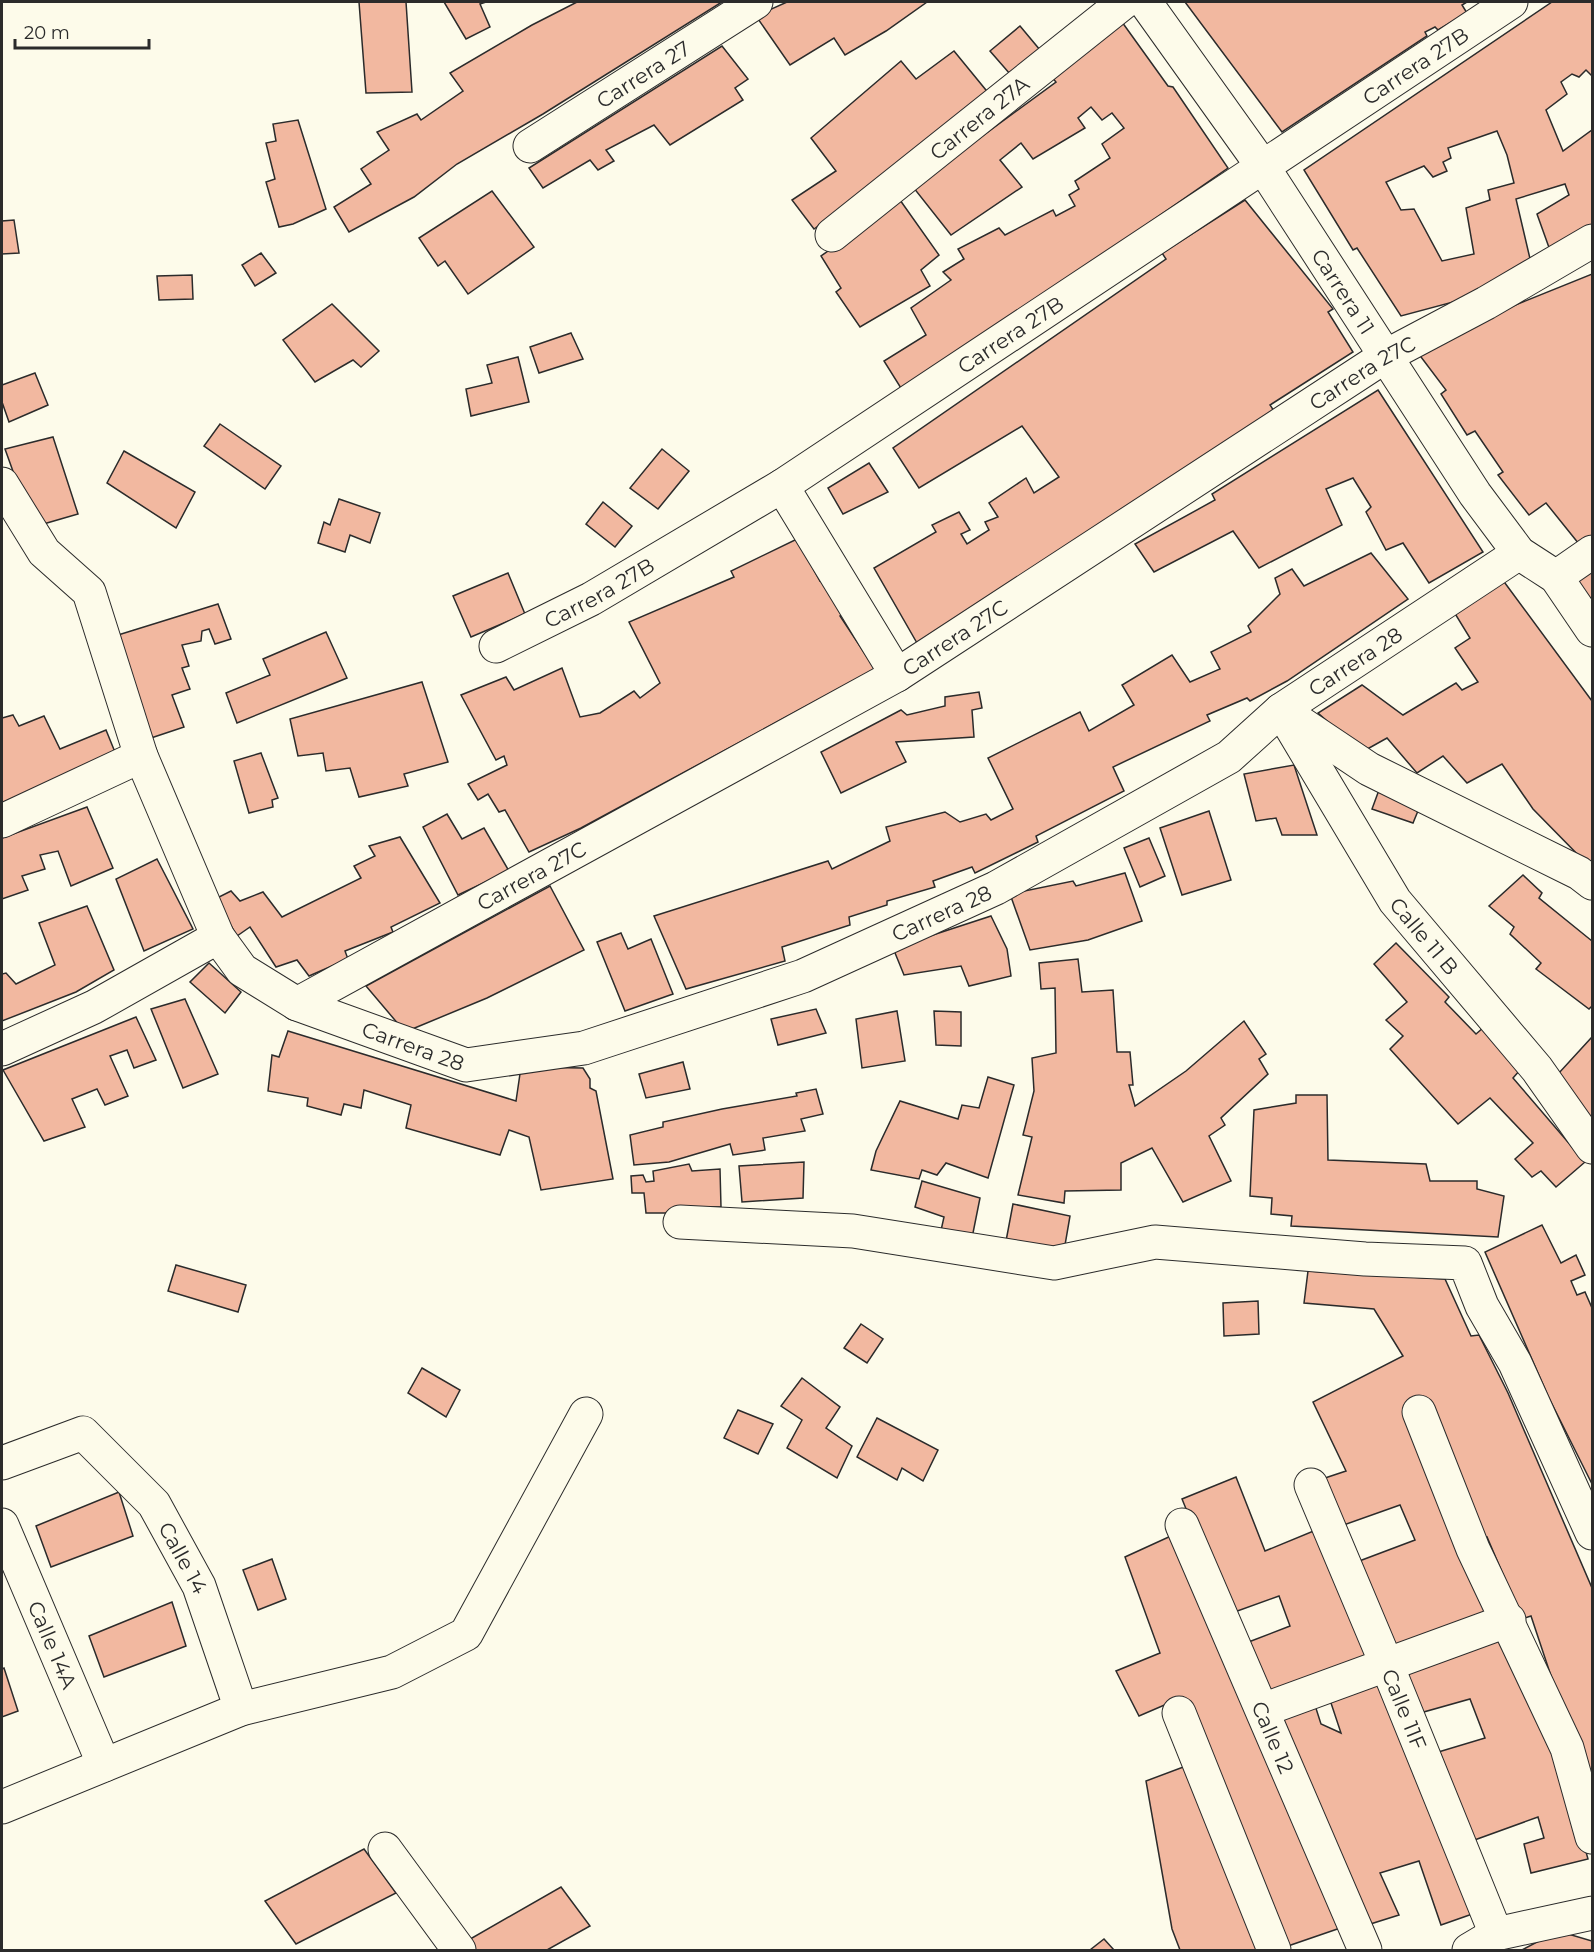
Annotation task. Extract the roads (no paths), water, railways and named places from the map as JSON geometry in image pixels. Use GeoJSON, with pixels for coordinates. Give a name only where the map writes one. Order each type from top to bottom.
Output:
{"type":"FeatureCollection","features":[{"type":"Feature","properties":{"kind":"street","name":"Carrera 27"},"geometry":{"type":"LineString","coordinates":[[530,147],[756,2]]}},
{"type":"Feature","properties":{"kind":"street","name":"Carrera 27A"},"geometry":{"type":"LineString","coordinates":[[832,235],[1124,2]]}},
{"type":"Feature","properties":{"kind":"street","name":"Carrera 11"},"geometry":{"type":"LineString","coordinates":[[1145,2],[1263,167],[1384,357],[1475,494],[1519,553],[1556,577],[1593,630]]}},
{"type":"Feature","properties":{"kind":"street","name":"Carrera 27B"},"geometry":{"type":"LineString","coordinates":[[496,646],[591,599],[782,486],[1511,2]]}},
{"type":"Feature","properties":{"kind":"street","name":"Carrera 27C"},"geometry":{"type":"LineString","coordinates":[[297,1004],[897,675],[1384,357],[1486,303],[1593,241]]}},
{"type":"Feature","properties":{"kind":"street","name":"Carrera 28"},"geometry":{"type":"LineString","coordinates":[[2,484],[44,552],[88,592],[141,756],[218,937],[242,970],[297,1004],[466,1065],[584,1048],[803,976],[996,888],[1229,757],[1281,710],[1519,553]]}},
{"type":"Feature","properties":{"kind":"street"},"geometry":{"type":"LineString","coordinates":[[782,486],[897,675]]}},
{"type":"Feature","properties":{"kind":"street"},"geometry":{"type":"LineString","coordinates":[[1556,577],[1593,552]]}},
{"type":"Feature","properties":{"kind":"street"},"geometry":{"type":"LineString","coordinates":[[1281,710],[1369,769],[1569,868],[1593,883]]}},
{"type":"Feature","properties":{"kind":"street","name":"Calle 11 B"},"geometry":{"type":"LineString","coordinates":[[1281,710],[1395,901],[1537,1069],[1593,1147]]}},
{"type":"Feature","properties":{"kind":"street"},"geometry":{"type":"LineString","coordinates":[[2,820],[141,756]]}},
{"type":"Feature","properties":{"kind":"street"},"geometry":{"type":"LineString","coordinates":[[2,1050],[94,1007],[218,937]]}},
{"type":"Feature","properties":{"kind":"street"},"geometry":{"type":"LineString","coordinates":[[680,1222],[853,1231],[1054,1263],[1155,1242],[1365,1259],[1465,1263],[1482,1306],[1515,1363],[1593,1533]]}},
{"type":"Feature","properties":{"kind":"street"},"geometry":{"type":"LineString","coordinates":[[1419,1412],[1473,1549],[1509,1620],[1567,1748],[1593,1837]]}},
{"type":"Feature","properties":{"kind":"street"},"geometry":{"type":"LineString","coordinates":[[2,1807],[241,1709],[392,1672],[466,1634],[586,1414]]}},
{"type":"Feature","properties":{"kind":"street","name":"Calle 14"},"geometry":{"type":"LineString","coordinates":[[2,1463],[83,1432],[154,1504],[199,1586],[241,1709]]}},
{"type":"Feature","properties":{"kind":"street","name":"Calle 11F"},"geometry":{"type":"LineString","coordinates":[[1311,1485],[1386,1663],[1483,1942]]}},
{"type":"Feature","properties":{"kind":"street","name":"Calle 14A"},"geometry":{"type":"LineString","coordinates":[[2,1525],[104,1765]]}},
{"type":"Feature","properties":{"kind":"street","name":"Calle 12"},"geometry":{"type":"LineString","coordinates":[[1182,1525],[1365,1950]]}},
{"type":"Feature","properties":{"kind":"street"},"geometry":{"type":"LineString","coordinates":[[1263,1710],[1386,1663],[1509,1620]]}},
{"type":"Feature","properties":{"kind":"street"},"geometry":{"type":"LineString","coordinates":[[1179,1713],[1274,1950]]}},
{"type":"Feature","properties":{"kind":"street"},"geometry":{"type":"LineString","coordinates":[[385,1849],[459,1950]]}},
{"type":"Feature","properties":{"kind":"street"},"geometry":{"type":"LineString","coordinates":[[1483,1942],[1593,1913]]}}]}
